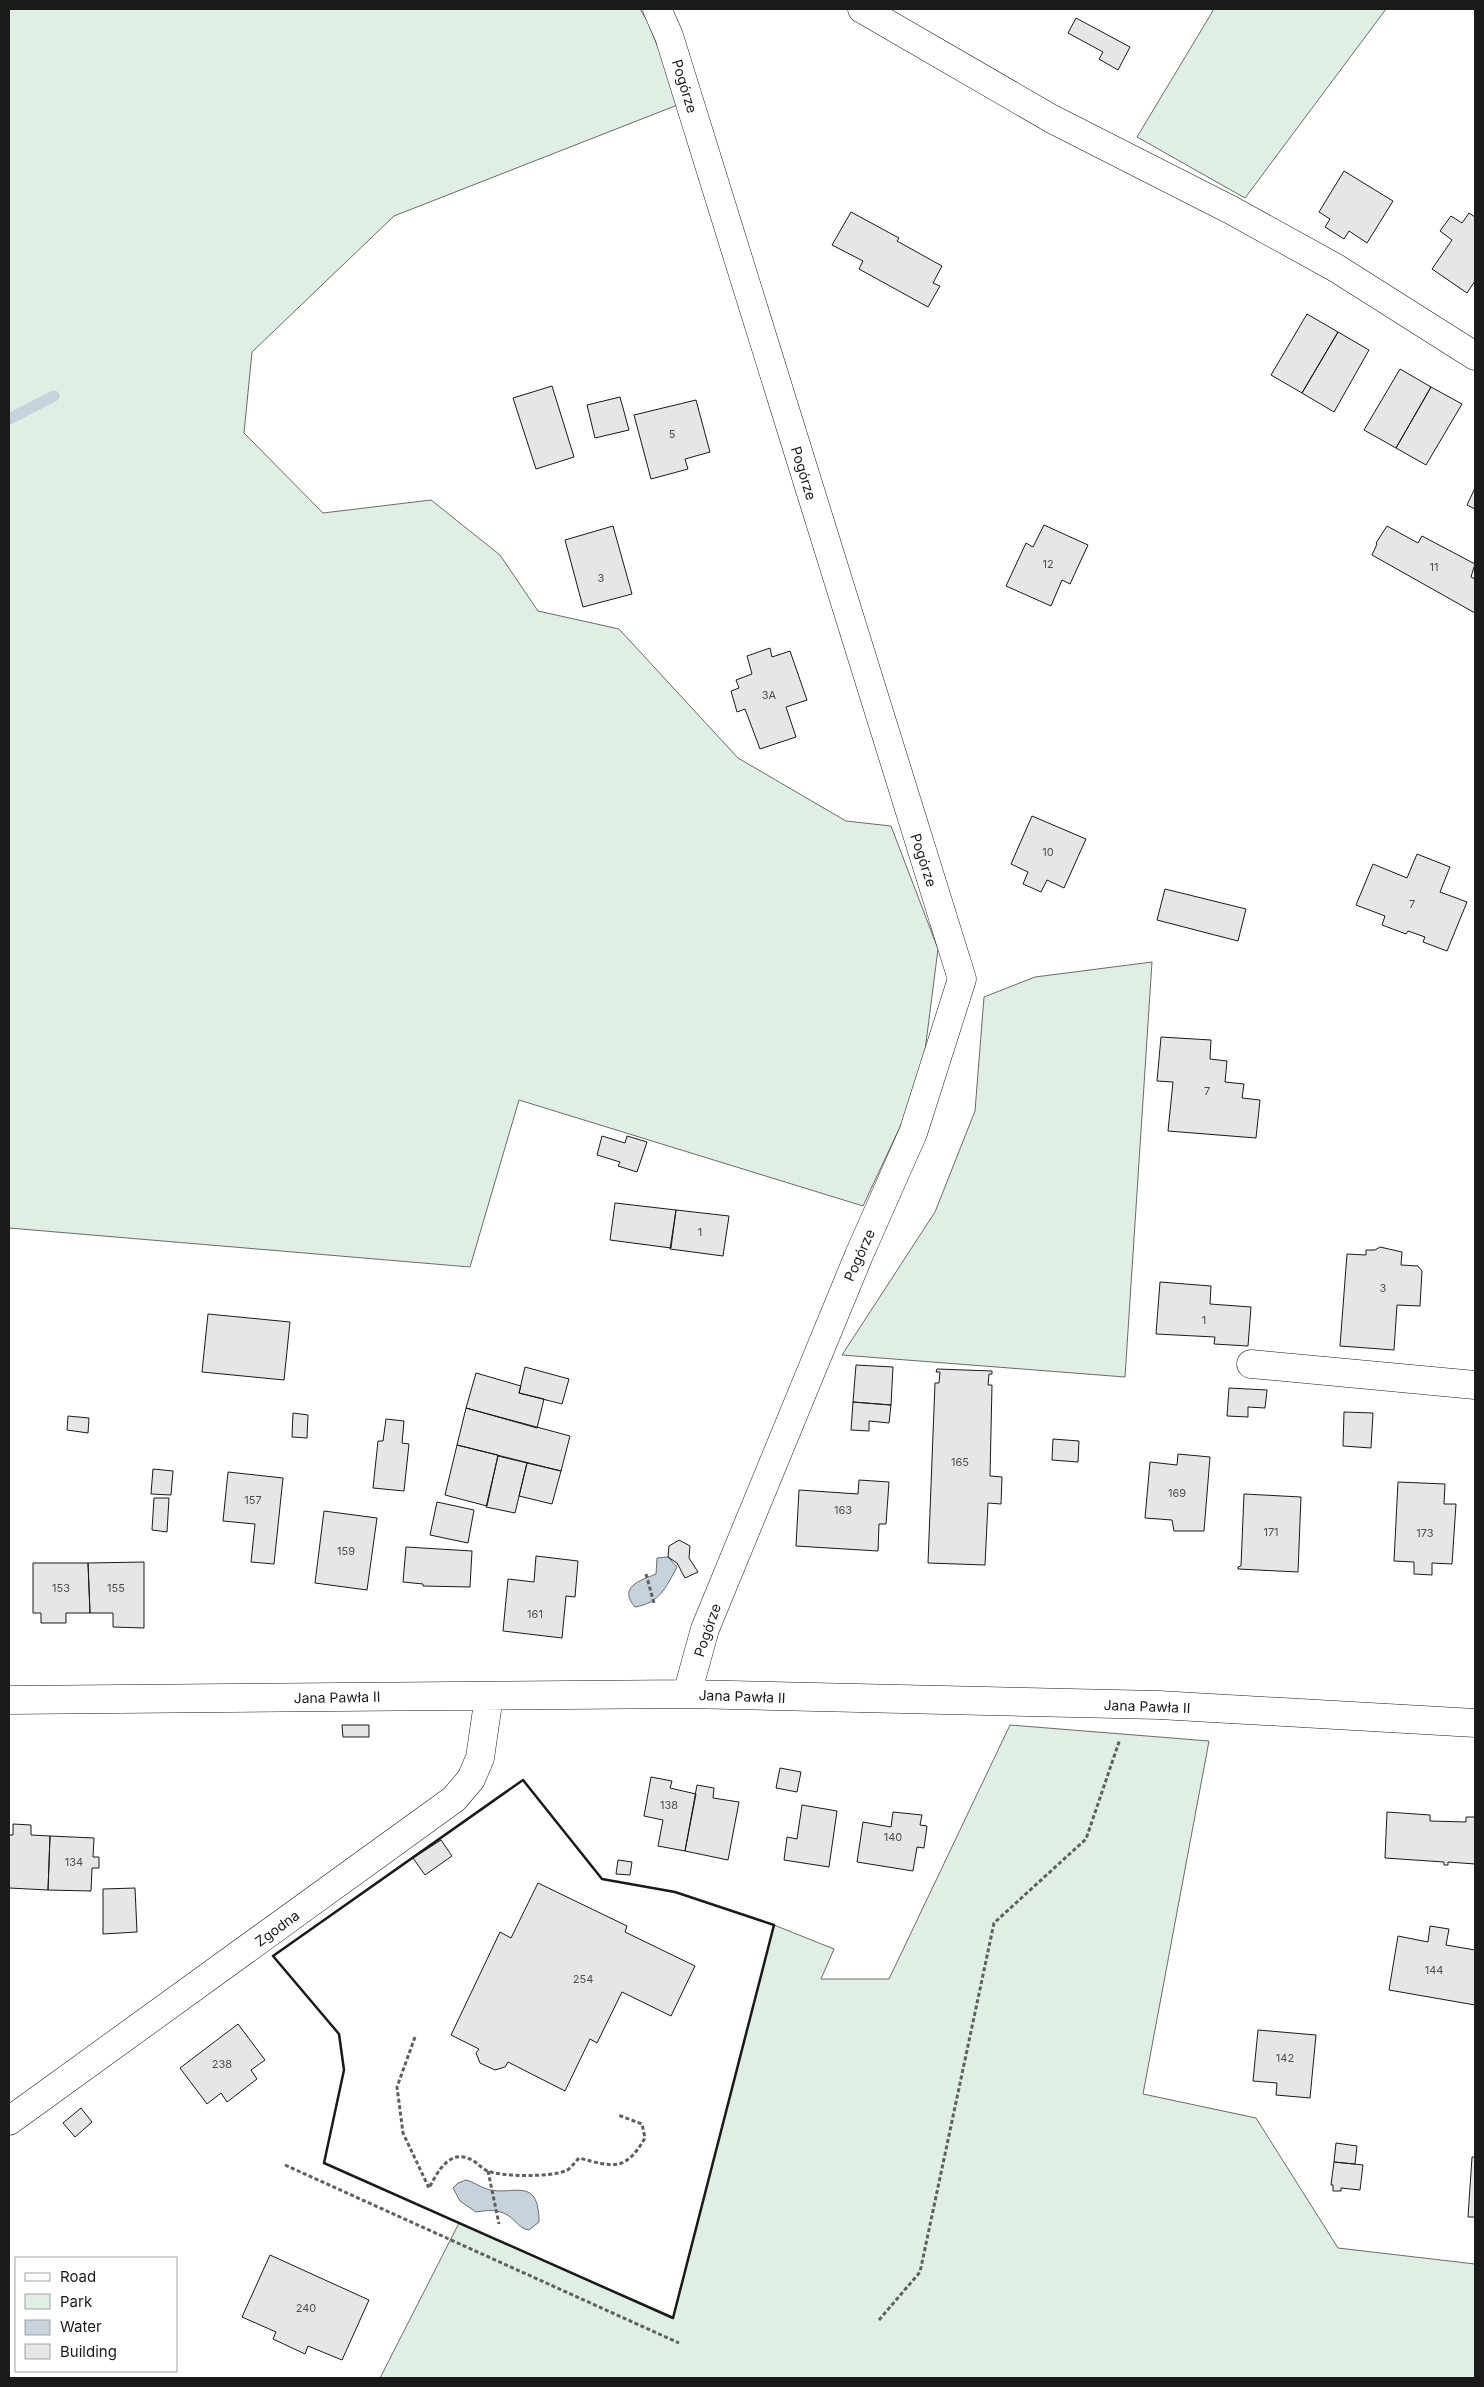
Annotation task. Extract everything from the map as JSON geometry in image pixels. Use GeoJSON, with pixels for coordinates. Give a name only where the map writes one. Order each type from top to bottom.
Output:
{"type":"FeatureCollection","features":[{"type":"Feature","properties":{"kind":"street","name":"Pogórze"},"geometry":{"type":"LineString","coordinates":[[657,9],[669,36],[962,979],[913,1133],[858,1255],[705,1629],[687,1694]]}},
{"type":"Feature","properties":{"kind":"street"},"geometry":{"type":"LineString","coordinates":[[862,9],[1052,119],[1231,210],[1336,268],[1475,356]]}},
{"type":"Feature","properties":{"kind":"street"},"geometry":{"type":"LineString","coordinates":[[1251,1364],[1475,1385]]}},
{"type":"Feature","properties":{"kind":"street","name":"Jana Pawła II"},"geometry":{"type":"LineString","coordinates":[[9,1700],[687,1694],[1131,1705],[1475,1723]]}},
{"type":"Feature","properties":{"kind":"street","name":"Zgodna"},"geometry":{"type":"LineString","coordinates":[[9,2121],[454,1799],[471,1779],[480,1758],[488,1696]]}},
{"type":"Feature","properties":{"kind":"path"},"geometry":{"type":"LineString","coordinates":[[646,1574],[654,1603]]}},
{"type":"Feature","properties":{"kind":"path"},"geometry":{"type":"LineString","coordinates":[[879,2320],[920,2272],[994,1923],[1086,1839],[1131,1705]]}},
{"type":"Feature","properties":{"kind":"path"},"geometry":{"type":"LineString","coordinates":[[415,2037],[397,2087],[403,2133],[429,2188],[437,2172],[449,2159],[460,2157],[471,2159],[488,2172],[538,2176],[567,2171],[579,2158],[603,2164],[621,2164],[635,2155],[645,2138],[642,2124],[618,2115]]}},
{"type":"Feature","properties":{"kind":"path"},"geometry":{"type":"LineString","coordinates":[[285,2165],[680,2343]]}},
{"type":"Feature","properties":{"kind":"path"},"geometry":{"type":"LineString","coordinates":[[488,2172],[499,2224]]}},
{"type":"Feature","properties":{"kind":"green space"},"geometry":{"type":"Polygon","coordinates":[[[9,9],[640,9],[648,22],[680,104],[394,216],[252,352],[244,433],[323,513],[431,500],[500,555],[538,611],[619,629],[738,758],[846,821],[891,826],[938,949],[921,1082],[863,1206],[519,1100],[470,1267],[9,1228],[9,9]]]}},
{"type":"Feature","properties":{"kind":"green space"},"geometry":{"type":"Polygon","coordinates":[[[1214,9],[1386,9],[1245,198],[1137,137],[1214,9]]]}},
{"type":"Feature","properties":{"kind":"green space"},"geometry":{"type":"Polygon","coordinates":[[[1152,962],[1125,1377],[842,1355],[935,1212],[975,1111],[984,997],[1035,977],[1152,962]]]}},
{"type":"Feature","properties":{"kind":"green space"},"geometry":{"type":"Polygon","coordinates":[[[1010,1725],[1209,1741],[1143,2094],[1256,2118],[1338,2248],[1475,2264],[1475,2378],[380,2378],[459,2223],[673,2317],[774,1925],[834,1949],[821,1979],[889,1979],[1010,1725]]]}},
{"type":"Feature","properties":{"kind":"water"},"geometry":{"type":"Polygon","coordinates":[[[668,1557],[677,1567],[665,1587],[651,1602],[635,1607],[630,1600],[630,1590],[637,1582],[656,1574],[657,1558],[668,1557]]]}},
{"type":"Feature","properties":{"kind":"water"},"geometry":{"type":"Polygon","coordinates":[[[466,2180],[496,2191],[522,2190],[529,2193],[534,2198],[538,2207],[539,2222],[529,2230],[523,2228],[501,2212],[476,2212],[460,2201],[453,2188],[458,2183],[466,2180]]]}},
{"type":"Feature","properties":{"kind":"building"},"geometry":{"type":"Polygon","coordinates":[[[1076,18],[1130,47],[1118,70],[1099,59],[1103,52],[1068,33],[1076,18]]]}},
{"type":"Feature","properties":{"kind":"building"},"geometry":{"type":"Polygon","coordinates":[[[1344,171],[1393,201],[1367,243],[1349,231],[1344,239],[1325,227],[1330,219],[1319,212],[1344,171]]]}},
{"type":"Feature","properties":{"kind":"building"},"geometry":{"type":"Polygon","coordinates":[[[851,212],[899,238],[897,241],[942,266],[933,283],[940,286],[928,307],[859,269],[863,261],[832,245],[851,212]]]}},
{"type":"Feature","properties":{"kind":"building"},"geometry":{"type":"Polygon","coordinates":[[[1469,213],[1475,217],[1475,281],[1467,293],[1432,269],[1452,240],[1440,231],[1451,216],[1462,223],[1469,213]]]}},
{"type":"Feature","properties":{"kind":"building"},"geometry":{"type":"Polygon","coordinates":[[[1307,314],[1338,332],[1302,393],[1271,375],[1307,314]]]}},
{"type":"Feature","properties":{"kind":"building"},"geometry":{"type":"Polygon","coordinates":[[[1338,332],[1369,350],[1334,412],[1302,393],[1338,332]]]}},
{"type":"Feature","properties":{"kind":"building"},"geometry":{"type":"Polygon","coordinates":[[[1400,369],[1431,387],[1396,448],[1364,430],[1400,369]]]}},
{"type":"Feature","properties":{"kind":"building"},"geometry":{"type":"Polygon","coordinates":[[[552,386],[574,457],[536,469],[513,398],[552,386]]]}},
{"type":"Feature","properties":{"kind":"building"},"geometry":{"type":"Polygon","coordinates":[[[1431,387],[1462,404],[1426,465],[1396,448],[1431,387]]]}},
{"type":"Feature","properties":{"kind":"building"},"geometry":{"type":"Polygon","coordinates":[[[620,397],[629,430],[595,438],[587,405],[620,397]]]}},
{"type":"Feature","properties":{"kind":"building"},"geometry":{"type":"Polygon","coordinates":[[[696,400],[710,452],[685,459],[688,469],[651,479],[634,415],[696,400]]]}},
{"type":"Feature","properties":{"kind":"building"},"geometry":{"type":"Polygon","coordinates":[[[1475,488],[1475,509],[1467,505],[1475,488]]]}},
{"type":"Feature","properties":{"kind":"building"},"geometry":{"type":"Polygon","coordinates":[[[1044,525],[1088,545],[1070,584],[1062,580],[1051,606],[1006,586],[1026,543],[1033,547],[1044,525]]]}},
{"type":"Feature","properties":{"kind":"building"},"geometry":{"type":"Polygon","coordinates":[[[613,526],[632,594],[583,607],[565,540],[613,526]]]}},
{"type":"Feature","properties":{"kind":"building"},"geometry":{"type":"Polygon","coordinates":[[[1387,526],[1418,543],[1422,536],[1475,564],[1471,577],[1475,579],[1475,613],[1372,555],[1376,543],[1387,526]]]}},
{"type":"Feature","properties":{"kind":"building"},"geometry":{"type":"Polygon","coordinates":[[[770,648],[772,657],[790,651],[807,700],[786,707],[796,737],[760,749],[745,709],[737,712],[731,691],[739,688],[736,680],[752,674],[747,656],[770,648]]]}},
{"type":"Feature","properties":{"kind":"building"},"geometry":{"type":"Polygon","coordinates":[[[1032,816],[1086,839],[1064,888],[1047,880],[1041,892],[1023,884],[1028,872],[1011,864],[1032,816]]]}},
{"type":"Feature","properties":{"kind":"building"},"geometry":{"type":"Polygon","coordinates":[[[1417,854],[1450,867],[1440,892],[1467,902],[1447,951],[1423,942],[1425,937],[1408,931],[1406,934],[1382,925],[1385,916],[1356,905],[1373,864],[1407,878],[1417,854]]]}},
{"type":"Feature","properties":{"kind":"building"},"geometry":{"type":"Polygon","coordinates":[[[1165,889],[1246,909],[1238,941],[1157,920],[1165,889]]]}},
{"type":"Feature","properties":{"kind":"building"},"geometry":{"type":"Polygon","coordinates":[[[1161,1037],[1211,1040],[1210,1059],[1227,1061],[1225,1082],[1244,1084],[1242,1098],[1260,1100],[1256,1138],[1168,1131],[1173,1082],[1157,1081],[1161,1037]]]}},
{"type":"Feature","properties":{"kind":"building"},"geometry":{"type":"Polygon","coordinates":[[[602,1136],[625,1143],[627,1136],[647,1142],[637,1172],[618,1166],[620,1162],[597,1155],[602,1136]]]}},
{"type":"Feature","properties":{"kind":"building"},"geometry":{"type":"Polygon","coordinates":[[[615,1203],[676,1210],[671,1248],[610,1240],[615,1203]]]}},
{"type":"Feature","properties":{"kind":"building"},"geometry":{"type":"Polygon","coordinates":[[[676,1210],[729,1216],[723,1256],[670,1249],[676,1210]]]}},
{"type":"Feature","properties":{"kind":"building"},"geometry":{"type":"Polygon","coordinates":[[[1380,1247],[1402,1252],[1401,1265],[1418,1266],[1422,1271],[1420,1306],[1397,1305],[1394,1350],[1340,1346],[1347,1254],[1366,1255],[1366,1250],[1375,1250],[1380,1247]]]}},
{"type":"Feature","properties":{"kind":"building"},"geometry":{"type":"Polygon","coordinates":[[[1160,1282],[1211,1286],[1210,1304],[1251,1307],[1248,1346],[1214,1344],[1215,1337],[1156,1334],[1160,1282]]]}},
{"type":"Feature","properties":{"kind":"building"},"geometry":{"type":"Polygon","coordinates":[[[208,1314],[290,1322],[284,1380],[202,1372],[208,1314]]]}},
{"type":"Feature","properties":{"kind":"building"},"geometry":{"type":"Polygon","coordinates":[[[856,1365],[893,1367],[891,1405],[853,1402],[856,1365]]]}},
{"type":"Feature","properties":{"kind":"building"},"geometry":{"type":"Polygon","coordinates":[[[525,1367],[569,1379],[562,1404],[519,1393],[525,1367]]]}},
{"type":"Feature","properties":{"kind":"building"},"geometry":{"type":"Polygon","coordinates":[[[937,1369],[992,1371],[992,1374],[989,1374],[988,1385],[992,1385],[990,1476],[1002,1477],[1001,1504],[988,1503],[985,1565],[928,1563],[935,1383],[939,1383],[940,1372],[936,1372],[937,1369]]]}},
{"type":"Feature","properties":{"kind":"building"},"geometry":{"type":"Polygon","coordinates":[[[476,1373],[521,1386],[519,1393],[544,1399],[537,1428],[466,1408],[476,1373]]]}},
{"type":"Feature","properties":{"kind":"building"},"geometry":{"type":"Polygon","coordinates":[[[1229,1388],[1267,1390],[1265,1408],[1248,1407],[1248,1417],[1227,1416],[1229,1388]]]}},
{"type":"Feature","properties":{"kind":"building"},"geometry":{"type":"Polygon","coordinates":[[[853,1402],[891,1405],[889,1423],[869,1421],[869,1431],[851,1430],[853,1402]]]}},
{"type":"Feature","properties":{"kind":"building"},"geometry":{"type":"Polygon","coordinates":[[[466,1408],[570,1436],[561,1471],[457,1445],[466,1408]]]}},
{"type":"Feature","properties":{"kind":"building"},"geometry":{"type":"Polygon","coordinates":[[[1344,1412],[1373,1413],[1371,1448],[1343,1446],[1344,1412]]]}},
{"type":"Feature","properties":{"kind":"building"},"geometry":{"type":"Polygon","coordinates":[[[293,1413],[308,1415],[307,1438],[292,1437],[293,1413]]]}},
{"type":"Feature","properties":{"kind":"building"},"geometry":{"type":"Polygon","coordinates":[[[68,1416],[89,1418],[88,1433],[67,1430],[68,1416]]]}},
{"type":"Feature","properties":{"kind":"building"},"geometry":{"type":"Polygon","coordinates":[[[386,1419],[404,1421],[402,1443],[409,1444],[404,1491],[373,1488],[378,1441],[383,1441],[386,1419]]]}},
{"type":"Feature","properties":{"kind":"building"},"geometry":{"type":"Polygon","coordinates":[[[1053,1439],[1079,1441],[1078,1462],[1052,1460],[1053,1439]]]}},
{"type":"Feature","properties":{"kind":"building"},"geometry":{"type":"Polygon","coordinates":[[[457,1445],[498,1455],[487,1506],[445,1495],[457,1445]]]}},
{"type":"Feature","properties":{"kind":"building"},"geometry":{"type":"Polygon","coordinates":[[[1178,1454],[1210,1457],[1204,1531],[1174,1531],[1172,1520],[1145,1518],[1150,1462],[1177,1465],[1178,1454]]]}},
{"type":"Feature","properties":{"kind":"building"},"geometry":{"type":"Polygon","coordinates":[[[498,1456],[527,1463],[515,1513],[486,1507],[498,1456]]]}},
{"type":"Feature","properties":{"kind":"building"},"geometry":{"type":"Polygon","coordinates":[[[527,1463],[561,1471],[552,1504],[519,1496],[527,1463]]]}},
{"type":"Feature","properties":{"kind":"building"},"geometry":{"type":"Polygon","coordinates":[[[153,1469],[173,1471],[171,1495],[151,1494],[153,1469]]]}},
{"type":"Feature","properties":{"kind":"building"},"geometry":{"type":"Polygon","coordinates":[[[228,1472],[283,1478],[274,1564],[251,1562],[255,1524],[223,1521],[228,1472]]]}},
{"type":"Feature","properties":{"kind":"building"},"geometry":{"type":"Polygon","coordinates":[[[859,1480],[889,1482],[886,1524],[879,1524],[878,1551],[796,1546],[799,1490],[858,1494],[859,1480]]]}},
{"type":"Feature","properties":{"kind":"building"},"geometry":{"type":"Polygon","coordinates":[[[1398,1482],[1445,1484],[1444,1504],[1456,1504],[1452,1564],[1432,1563],[1432,1575],[1414,1574],[1414,1562],[1394,1561],[1398,1482]]]}},
{"type":"Feature","properties":{"kind":"building"},"geometry":{"type":"Polygon","coordinates":[[[1244,1494],[1301,1497],[1298,1572],[1238,1569],[1241,1566],[1244,1494]]]}},
{"type":"Feature","properties":{"kind":"building"},"geometry":{"type":"Polygon","coordinates":[[[154,1498],[169,1498],[167,1532],[152,1530],[154,1498]]]}},
{"type":"Feature","properties":{"kind":"building"},"geometry":{"type":"Polygon","coordinates":[[[437,1502],[474,1510],[468,1543],[430,1535],[437,1502]]]}},
{"type":"Feature","properties":{"kind":"building"},"geometry":{"type":"Polygon","coordinates":[[[324,1511],[377,1518],[367,1590],[315,1583],[324,1511]]]}},
{"type":"Feature","properties":{"kind":"building"},"geometry":{"type":"Polygon","coordinates":[[[679,1540],[690,1546],[689,1558],[698,1572],[685,1578],[677,1563],[668,1557],[669,1546],[679,1540]]]}},
{"type":"Feature","properties":{"kind":"building"},"geometry":{"type":"Polygon","coordinates":[[[406,1547],[472,1551],[470,1587],[423,1586],[423,1584],[403,1582],[406,1547]]]}},
{"type":"Feature","properties":{"kind":"building"},"geometry":{"type":"Polygon","coordinates":[[[536,1556],[578,1561],[575,1597],[566,1596],[562,1638],[503,1631],[508,1579],[534,1582],[536,1556]]]}},
{"type":"Feature","properties":{"kind":"building"},"geometry":{"type":"Polygon","coordinates":[[[144,1562],[144,1628],[113,1627],[113,1613],[90,1613],[88,1563],[144,1562]]]}},
{"type":"Feature","properties":{"kind":"building"},"geometry":{"type":"Polygon","coordinates":[[[33,1563],[88,1563],[90,1613],[66,1613],[66,1623],[41,1623],[41,1613],[33,1613],[33,1563]]]}},
{"type":"Feature","properties":{"kind":"building"},"geometry":{"type":"Polygon","coordinates":[[[342,1725],[369,1725],[369,1737],[343,1737],[342,1725]]]}},
{"type":"Feature","properties":{"kind":"building"},"geometry":{"type":"Polygon","coordinates":[[[780,1768],[801,1772],[797,1792],[776,1788],[780,1768]]]}},
{"type":"Feature","properties":{"kind":"building"},"geometry":{"type":"Polygon","coordinates":[[[651,1777],[672,1781],[670,1788],[696,1794],[685,1851],[658,1846],[663,1820],[644,1816],[651,1777]]]}},
{"type":"Feature","properties":{"kind":"building"},"geometry":{"type":"Polygon","coordinates":[[[697,1785],[714,1788],[713,1798],[739,1802],[728,1860],[685,1851],[697,1785]]]}},
{"type":"Feature","properties":{"kind":"building"},"geometry":{"type":"Polygon","coordinates":[[[802,1805],[837,1811],[829,1867],[784,1860],[787,1837],[797,1839],[802,1805]]]}},
{"type":"Feature","properties":{"kind":"building"},"geometry":{"type":"Polygon","coordinates":[[[893,1812],[922,1815],[920,1825],[927,1826],[924,1848],[917,1847],[913,1871],[857,1862],[863,1822],[891,1827],[893,1812]]]}},
{"type":"Feature","properties":{"kind":"building"},"geometry":{"type":"Polygon","coordinates":[[[1387,1812],[1430,1815],[1430,1821],[1466,1822],[1466,1817],[1475,1817],[1475,1864],[1448,1862],[1448,1865],[1444,1865],[1444,1862],[1385,1858],[1387,1812]]]}},
{"type":"Feature","properties":{"kind":"building"},"geometry":{"type":"Polygon","coordinates":[[[13,1824],[31,1825],[31,1835],[50,1836],[48,1890],[9,1888],[9,1835],[13,1835],[13,1824]]]}},
{"type":"Feature","properties":{"kind":"building"},"geometry":{"type":"Polygon","coordinates":[[[50,1836],[94,1838],[93,1857],[99,1857],[99,1868],[92,1868],[91,1891],[48,1890],[50,1836]]]}},
{"type":"Feature","properties":{"kind":"building"},"geometry":{"type":"Polygon","coordinates":[[[441,1840],[452,1856],[425,1875],[413,1858],[441,1840]]]}},
{"type":"Feature","properties":{"kind":"building"},"geometry":{"type":"Polygon","coordinates":[[[618,1860],[632,1862],[630,1875],[616,1874],[618,1860]]]}},
{"type":"Feature","properties":{"kind":"building"},"geometry":{"type":"Polygon","coordinates":[[[538,1883],[627,1926],[625,1932],[695,1966],[671,2016],[622,1992],[597,2043],[590,2039],[565,2091],[508,2062],[505,2067],[495,2070],[480,2063],[476,2053],[479,2049],[451,2035],[500,1932],[511,1938],[538,1883]]]}},
{"type":"Feature","properties":{"kind":"building"},"geometry":{"type":"Polygon","coordinates":[[[135,1888],[137,1932],[103,1934],[103,1889],[135,1888]]]}},
{"type":"Feature","properties":{"kind":"building"},"geometry":{"type":"Polygon","coordinates":[[[1430,1926],[1449,1929],[1446,1945],[1475,1950],[1475,2005],[1389,1990],[1398,1936],[1428,1942],[1430,1926]]]}},
{"type":"Feature","properties":{"kind":"building"},"geometry":{"type":"Polygon","coordinates":[[[238,2024],[265,2060],[251,2070],[257,2079],[227,2102],[221,2093],[207,2104],[180,2068],[238,2024]]]}},
{"type":"Feature","properties":{"kind":"building"},"geometry":{"type":"Polygon","coordinates":[[[1258,2030],[1316,2035],[1310,2098],[1276,2095],[1277,2083],[1253,2081],[1258,2030]]]}},
{"type":"Feature","properties":{"kind":"building"},"geometry":{"type":"Polygon","coordinates":[[[81,2108],[92,2122],[75,2137],[63,2123],[81,2108]]]}},
{"type":"Feature","properties":{"kind":"building"},"geometry":{"type":"Polygon","coordinates":[[[1336,2143],[1357,2146],[1355,2164],[1334,2162],[1336,2143]]]}},
{"type":"Feature","properties":{"kind":"building"},"geometry":{"type":"Polygon","coordinates":[[[1472,2157],[1475,2157],[1475,2217],[1468,2217],[1472,2157]]]}},
{"type":"Feature","properties":{"kind":"building"},"geometry":{"type":"Polygon","coordinates":[[[1334,2162],[1363,2165],[1360,2190],[1341,2188],[1341,2191],[1333,2191],[1333,2185],[1331,2185],[1334,2162]]]}},
{"type":"Feature","properties":{"kind":"building"},"geometry":{"type":"Polygon","coordinates":[[[270,2255],[369,2300],[342,2360],[308,2346],[305,2354],[273,2339],[276,2332],[242,2317],[270,2255]]]}},
{"type":"Feature","properties":{"kind":"waterway"},"geometry":{"type":"LineString","coordinates":[[9,419],[54,396]]}},
{"type":"Feature","properties":{"kind":"wall"},"geometry":{"type":"LineString","coordinates":[[523,1780],[602,1879],[675,1892],[774,1925],[673,2318],[324,2163],[344,2070],[339,2034],[273,1956],[523,1780]]}}]}
